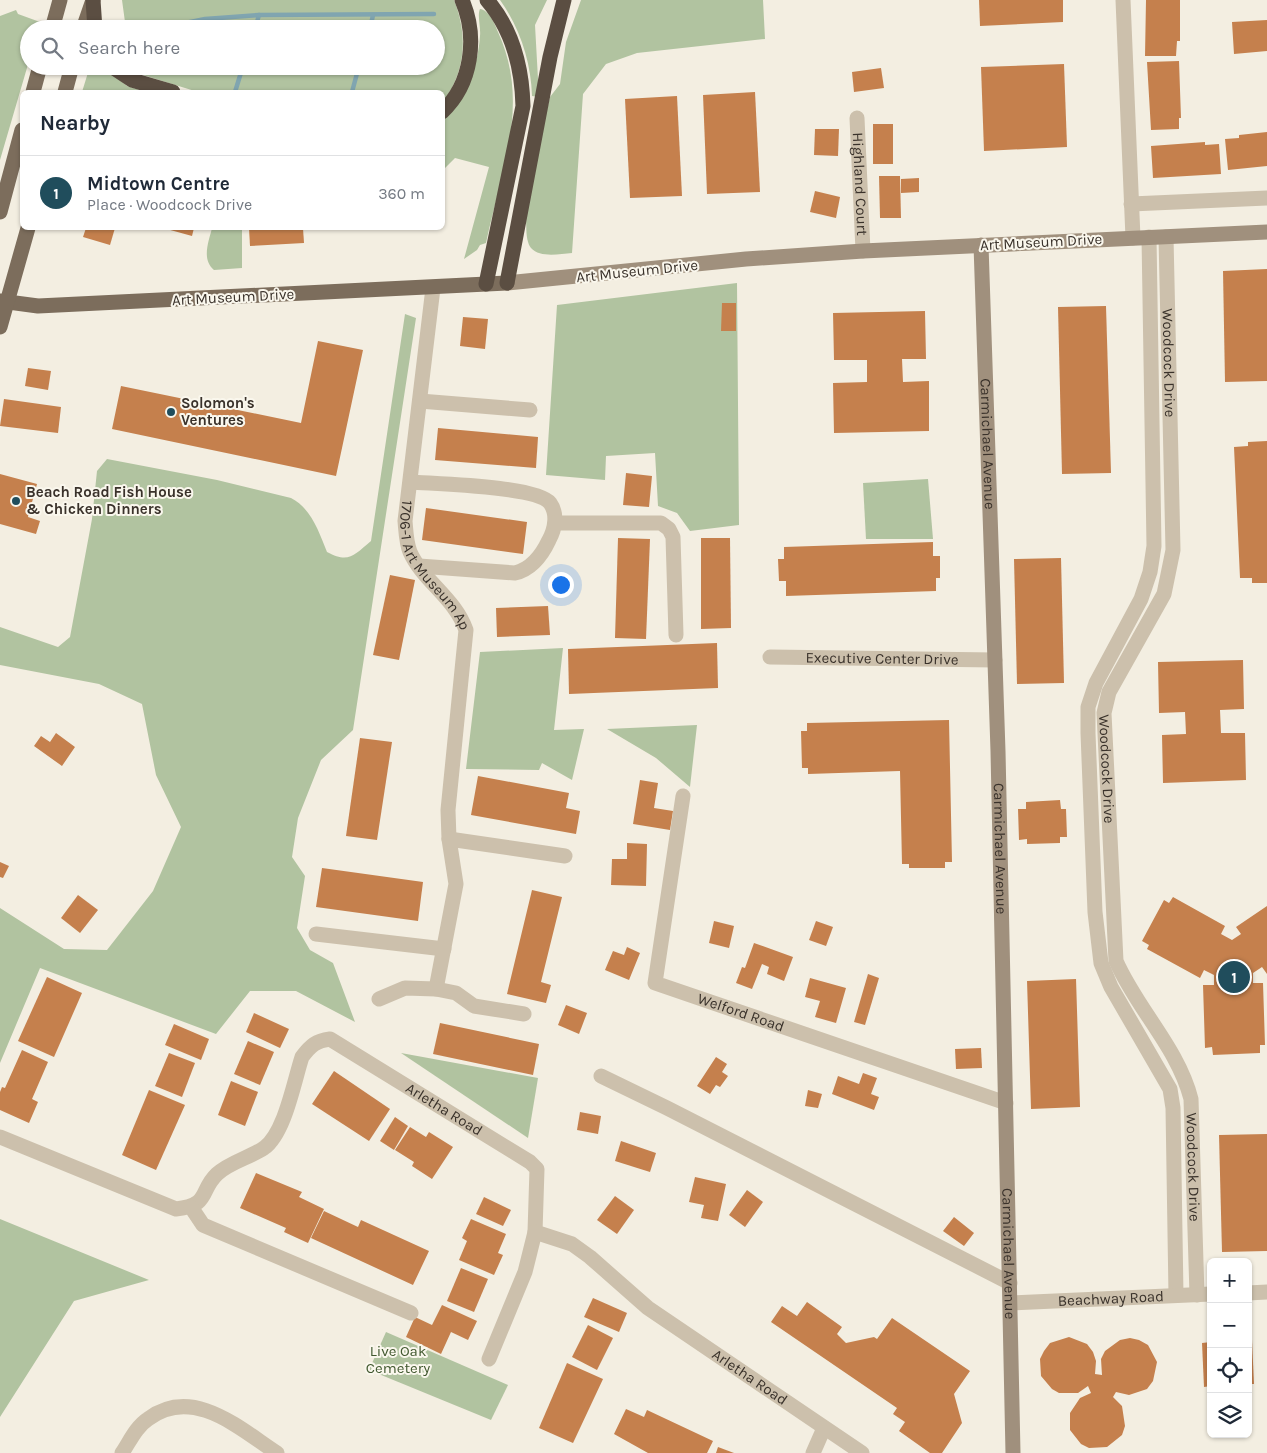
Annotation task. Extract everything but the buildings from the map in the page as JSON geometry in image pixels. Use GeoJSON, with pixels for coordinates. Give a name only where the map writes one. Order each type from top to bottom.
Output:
{"type":"FeatureCollection","features":[{"type":"Feature","properties":{"kind":"highway"},"geometry":{"type":"LineString","coordinates":[[93,0],[94,20]]}},
{"type":"Feature","properties":{"kind":"highway"},"geometry":{"type":"LineString","coordinates":[[445,108],[460,89],[469,66],[470,27],[462,0]]}},
{"type":"Feature","properties":{"kind":"highway"},"geometry":{"type":"LineString","coordinates":[[486,284],[523,106],[516,54],[502,22],[487,0]]}},
{"type":"Feature","properties":{"kind":"highway"},"geometry":{"type":"LineString","coordinates":[[507,283],[522,192],[564,0]]}},
{"type":"Feature","properties":{"kind":"highway"},"geometry":{"type":"LineString","coordinates":[[124,75],[132,80],[166,90]]}},
{"type":"Feature","properties":{"kind":"main road"},"geometry":{"type":"LineString","coordinates":[[54,20],[60,0]]}},
{"type":"Feature","properties":{"kind":"main road"},"geometry":{"type":"LineString","coordinates":[[86,20],[93,0]]}},
{"type":"Feature","properties":{"kind":"main road"},"geometry":{"type":"LineString","coordinates":[[34,90],[38,75]]}},
{"type":"Feature","properties":{"kind":"main road"},"geometry":{"type":"LineString","coordinates":[[66,90],[70,75]]}},
{"type":"Feature","properties":{"kind":"main road"},"geometry":{"type":"LineString","coordinates":[[0,212],[20,137]]}},
{"type":"Feature","properties":{"kind":"main road"},"geometry":{"type":"LineString","coordinates":[[0,327],[3,301],[27,230]]}},
{"type":"Feature","properties":{"kind":"main road","name":"Art Museum Drive"},"geometry":{"type":"LineString","coordinates":[[3,301],[38,306],[507,283]]}},
{"type":"Feature","properties":{"kind":"street"},"geometry":{"type":"LineString","coordinates":[[1122,0],[1133,238]]}},
{"type":"Feature","properties":{"kind":"street","name":"Highland Court"},"geometry":{"type":"LineString","coordinates":[[857,118],[863,251]]}},
{"type":"Feature","properties":{"kind":"street"},"geometry":{"type":"LineString","coordinates":[[1131,204],[1267,198]]}},
{"type":"Feature","properties":{"kind":"street","name":"Art Museum Drive"},"geometry":{"type":"LineString","coordinates":[[507,283],[746,259],[863,251],[1267,232]]}},
{"type":"Feature","properties":{"kind":"street","name":"Woodcock Drive"},"geometry":{"type":"LineString","coordinates":[[1149,237],[1154,519],[1152,560],[1141,599],[1096,683],[1088,707],[1088,733],[1095,912],[1101,963],[1111,987],[1170,1089],[1173,1108],[1176,1296]]}},
{"type":"Feature","properties":{"kind":"street","name":"Woodcock Drive"},"geometry":{"type":"LineString","coordinates":[[1166,237],[1173,550],[1164,594],[1109,692],[1105,722],[1116,961],[1124,980],[1178,1064],[1189,1090],[1204,1294]]}},
{"type":"Feature","properties":{"kind":"street","name":"Carmichael Avenue"},"geometry":{"type":"LineString","coordinates":[[982,245],[995,660],[1013,1453]]}},
{"type":"Feature","properties":{"kind":"street","name":"1706-1 Art Museum Ap"},"geometry":{"type":"LineString","coordinates":[[433,288],[405,521],[406,542],[419,566],[461,615],[466,630],[451,779],[449,839],[456,884],[436,989]]}},
{"type":"Feature","properties":{"kind":"street"},"geometry":{"type":"LineString","coordinates":[[420,401],[530,410]]}},
{"type":"Feature","properties":{"kind":"street"},"geometry":{"type":"LineString","coordinates":[[411,482],[528,492],[549,502],[554,512],[555,523],[544,550],[526,571],[515,573],[419,566]]}},
{"type":"Feature","properties":{"kind":"street"},"geometry":{"type":"LineString","coordinates":[[555,523],[661,523],[669,528],[673,537],[676,635]]}},
{"type":"Feature","properties":{"kind":"street","name":"Executive Center Drive"},"geometry":{"type":"LineString","coordinates":[[770,657],[995,660]]}},
{"type":"Feature","properties":{"kind":"street","name":"Welford Road"},"geometry":{"type":"LineString","coordinates":[[682,796],[655,983],[1006,1103]]}},
{"type":"Feature","properties":{"kind":"street"},"geometry":{"type":"LineString","coordinates":[[449,839],[565,856]]}},
{"type":"Feature","properties":{"kind":"street"},"geometry":{"type":"LineString","coordinates":[[316,934],[444,949]]}},
{"type":"Feature","properties":{"kind":"street"},"geometry":{"type":"LineString","coordinates":[[379,999],[405,988],[436,989],[456,993],[474,1006],[524,1014]]}},
{"type":"Feature","properties":{"kind":"street","name":"Arletha Road"},"geometry":{"type":"LineString","coordinates":[[191,1207],[206,1195],[214,1177],[222,1170],[264,1148],[274,1139],[280,1127],[302,1056],[309,1047],[318,1041],[330,1040],[530,1162],[537,1169],[535,1232],[572,1244],[590,1257],[648,1308],[862,1453]]}},
{"type":"Feature","properties":{"kind":"street"},"geometry":{"type":"LineString","coordinates":[[601,1076],[668,1108],[1010,1283]]}},
{"type":"Feature","properties":{"kind":"street"},"geometry":{"type":"LineString","coordinates":[[0,1137],[176,1209],[191,1207],[203,1225],[411,1313]]}},
{"type":"Feature","properties":{"kind":"street"},"geometry":{"type":"LineString","coordinates":[[489,1359],[525,1272],[535,1232]]}},
{"type":"Feature","properties":{"kind":"street"},"geometry":{"type":"LineString","coordinates":[[1252,1293],[1267,1292]]}},
{"type":"Feature","properties":{"kind":"street","name":"Beachway Road"},"geometry":{"type":"LineString","coordinates":[[1011,1303],[1204,1294]]}},
{"type":"Feature","properties":{"kind":"street"},"geometry":{"type":"LineString","coordinates":[[122,1453],[148,1418],[170,1408],[189,1406],[203,1408],[277,1453]]}},
{"type":"Feature","properties":{"kind":"street"},"geometry":{"type":"LineString","coordinates":[[813,1453],[824,1428]]}},
{"type":"Feature","properties":{"kind":"green space"},"geometry":{"type":"Polygon","coordinates":[[[122,0],[454,0],[463,39],[460,65],[451,90],[445,99],[445,90],[192,90],[143,75],[445,75],[445,20],[125,20],[122,0]]]}},
{"type":"Feature","properties":{"kind":"green space"},"geometry":{"type":"Polygon","coordinates":[[[500,0],[547,0],[535,25],[539,97],[532,96],[527,58],[519,34],[500,0]]]}},
{"type":"Feature","properties":{"kind":"green space"},"geometry":{"type":"Polygon","coordinates":[[[581,0],[763,0],[765,39],[637,53],[606,64],[583,94],[572,253],[544,254],[531,248],[527,237],[528,199],[550,97],[560,84],[566,42],[581,0]]]}},
{"type":"Feature","properties":{"kind":"green space"},"geometry":{"type":"Polygon","coordinates":[[[480,9],[483,10],[493,21],[508,59],[513,111],[505,164],[486,243],[480,245],[477,250],[464,259],[489,167],[455,158],[445,168],[445,118],[464,92],[473,71],[479,48],[480,9]]]}},
{"type":"Feature","properties":{"kind":"green space"},"geometry":{"type":"Polygon","coordinates":[[[16,10],[18,14],[34,20],[20,20],[20,75],[25,75],[0,160],[0,16],[16,10]]]}},
{"type":"Feature","properties":{"kind":"green space"},"geometry":{"type":"Polygon","coordinates":[[[87,75],[113,75],[127,86],[140,90],[83,90],[87,75]]]}},
{"type":"Feature","properties":{"kind":"green space"},"geometry":{"type":"Polygon","coordinates":[[[212,230],[242,230],[242,268],[214,270],[208,261],[208,244],[212,230]]]}},
{"type":"Feature","properties":{"kind":"green space"},"geometry":{"type":"Polygon","coordinates":[[[737,283],[739,525],[690,531],[677,513],[658,506],[655,453],[606,456],[605,480],[546,475],[557,305],[737,283]]]}},
{"type":"Feature","properties":{"kind":"green space"},"geometry":{"type":"Polygon","coordinates":[[[405,314],[416,318],[353,730],[321,760],[298,818],[292,857],[305,876],[297,928],[310,950],[333,963],[355,1022],[296,991],[250,991],[216,1034],[40,968],[0,1063],[0,908],[64,949],[107,950],[153,891],[181,827],[156,775],[142,704],[99,684],[0,665],[0,627],[58,647],[70,637],[92,519],[97,471],[107,459],[217,480],[291,498],[298,502],[309,514],[327,552],[341,557],[355,554],[371,541],[405,314]]]}},
{"type":"Feature","properties":{"kind":"green space"},"geometry":{"type":"Polygon","coordinates":[[[928,479],[933,539],[866,539],[863,483],[928,479]]]}},
{"type":"Feature","properties":{"kind":"green space"},"geometry":{"type":"Polygon","coordinates":[[[563,648],[554,730],[584,729],[572,780],[542,763],[539,770],[466,769],[480,652],[563,648]]]}},
{"type":"Feature","properties":{"kind":"green space"},"geometry":{"type":"Polygon","coordinates":[[[697,725],[690,787],[656,758],[607,729],[697,725]]]}},
{"type":"Feature","properties":{"kind":"green space"},"geometry":{"type":"Polygon","coordinates":[[[401,1053],[538,1078],[528,1138],[401,1053]]]}},
{"type":"Feature","properties":{"kind":"green space"},"geometry":{"type":"Polygon","coordinates":[[[0,1219],[149,1280],[74,1301],[0,1417],[0,1219]]]}},
{"type":"Feature","properties":{"kind":"green space","name":"Live Oak Cemetery"},"geometry":{"type":"Polygon","coordinates":[[[386,1332],[508,1385],[491,1420],[369,1370],[386,1332]]]}},
{"type":"Feature","properties":{"kind":"waterway"},"geometry":{"type":"LineString","coordinates":[[200,20],[259,15],[434,14]]}},
{"type":"Feature","properties":{"kind":"waterway"},"geometry":{"type":"LineString","coordinates":[[258,20],[259,15]]}},
{"type":"Feature","properties":{"kind":"waterway"},"geometry":{"type":"LineString","coordinates":[[372,20],[373,15]]}},
{"type":"Feature","properties":{"kind":"waterway"},"geometry":{"type":"LineString","coordinates":[[236,90],[240,75]]}},
{"type":"Feature","properties":{"kind":"waterway"},"geometry":{"type":"LineString","coordinates":[[353,90],[357,75]]}},
{"type":"Feature","properties":{"kind":"place","name":"Solomon's Ventures"},"geometry":{"type":"Point","coordinates":[171,412]}},
{"type":"Feature","properties":{"kind":"place","name":"Beach Road Fish House & Chicken Dinners"},"geometry":{"type":"Point","coordinates":[16,501]}},
{"type":"Feature","properties":{"kind":"place","name":"Midtown Centre"},"geometry":{"type":"Point","coordinates":[1234,977]}}]}
